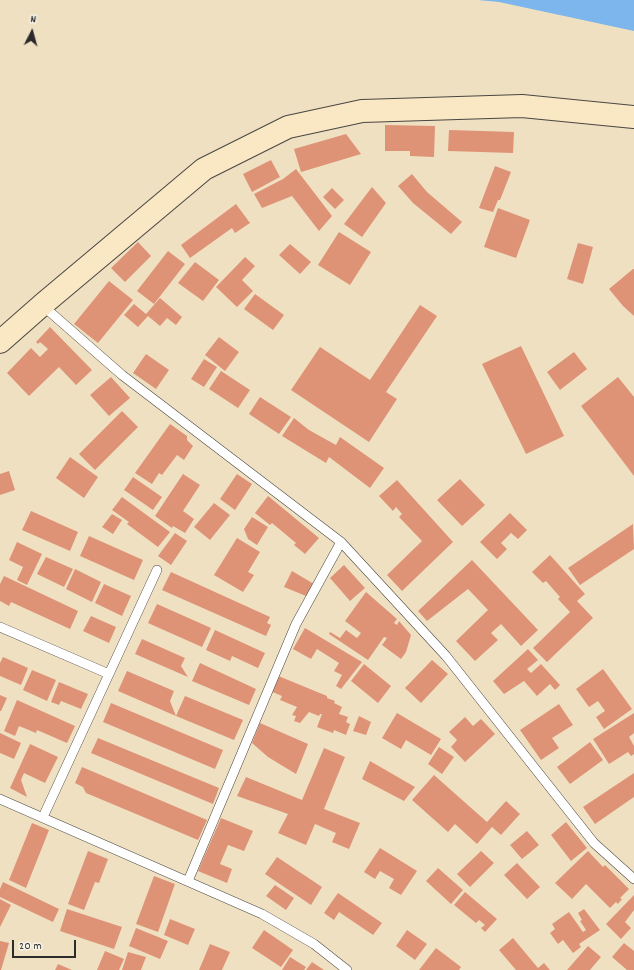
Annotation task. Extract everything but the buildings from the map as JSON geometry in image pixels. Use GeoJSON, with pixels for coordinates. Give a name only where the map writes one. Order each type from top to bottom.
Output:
{"type":"FeatureCollection","features":[{"type":"Feature","properties":{"kind":"street"},"geometry":{"type":"LineString","coordinates":[[0,342],[204,169],[288,127],[362,111],[522,106],[634,117]]}},
{"type":"Feature","properties":{"kind":"lane"},"geometry":{"type":"LineString","coordinates":[[42,305],[122,375],[341,542],[446,656],[594,843],[634,880]]}},
{"type":"Feature","properties":{"kind":"lane"},"geometry":{"type":"LineString","coordinates":[[188,881],[296,624],[341,542]]}},
{"type":"Feature","properties":{"kind":"lane"},"geometry":{"type":"LineString","coordinates":[[43,817],[157,570]]}},
{"type":"Feature","properties":{"kind":"lane"},"geometry":{"type":"LineString","coordinates":[[0,627],[109,674]]}},
{"type":"Feature","properties":{"kind":"lane"},"geometry":{"type":"LineString","coordinates":[[0,798],[262,914],[314,944],[347,970]]}},
{"type":"Feature","properties":{"kind":"water"},"geometry":{"type":"Polygon","coordinates":[[[478,0],[634,0],[634,31],[499,2],[478,0]]]}}]}
